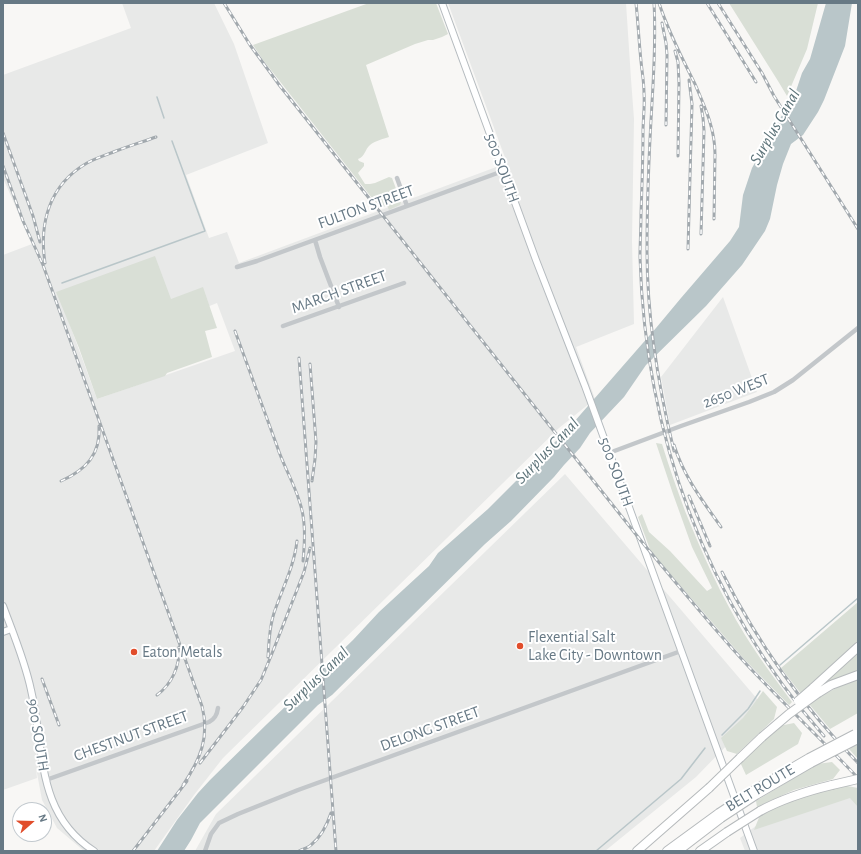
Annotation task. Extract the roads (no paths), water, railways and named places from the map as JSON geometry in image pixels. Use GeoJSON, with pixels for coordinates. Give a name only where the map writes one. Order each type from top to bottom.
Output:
{"type":"FeatureCollection","features":[{"type":"Feature","properties":{"kind":"highway"},"geometry":{"type":"LineString","coordinates":[[638,851],[709,788],[762,737],[803,703],[858,647]]}},
{"type":"Feature","properties":{"kind":"highway"},"geometry":{"type":"LineString","coordinates":[[815,690],[858,675]]}},
{"type":"Feature","properties":{"kind":"highway","name":"BELT ROUTE"},"geometry":{"type":"LineString","coordinates":[[667,851],[755,793],[810,761],[857,737]]}},
{"type":"Feature","properties":{"kind":"highway"},"geometry":{"type":"LineString","coordinates":[[700,851],[727,832],[772,805],[788,798],[820,788],[858,779]]}},
{"type":"Feature","properties":{"kind":"highway","name":"BELT ROUTE"},"geometry":{"type":"LineString","coordinates":[[678,851],[720,815]]}},
{"type":"Feature","properties":{"kind":"street","name":"500 SOUTH"},"geometry":{"type":"LineString","coordinates":[[442,3],[533,253],[590,400],[754,851]]}},
{"type":"Feature","properties":{"kind":"street","name":"FULTON STREET"},"geometry":{"type":"LineString","coordinates":[[237,267],[503,171]]}},
{"type":"Feature","properties":{"kind":"street"},"geometry":{"type":"LineString","coordinates":[[397,178],[407,206]]}},
{"type":"Feature","properties":{"kind":"street"},"geometry":{"type":"LineString","coordinates":[[315,240],[339,307]]}},
{"type":"Feature","properties":{"kind":"street","name":"MARCH STREET"},"geometry":{"type":"LineString","coordinates":[[283,326],[404,283]]}},
{"type":"Feature","properties":{"kind":"street","name":"2650 WEST"},"geometry":{"type":"LineString","coordinates":[[609,453],[774,392],[794,380],[858,328]]}},
{"type":"Feature","properties":{"kind":"street","name":"900 SOUTH"},"geometry":{"type":"LineString","coordinates":[[3,606],[32,692],[46,780],[51,799],[60,817],[73,834],[94,851]]}},
{"type":"Feature","properties":{"kind":"street"},"geometry":{"type":"LineString","coordinates":[[3,632],[11,628]]}},
{"type":"Feature","properties":{"kind":"street","name":"DELONG STREET"},"geometry":{"type":"LineString","coordinates":[[205,851],[214,828],[238,814],[305,788],[681,651]]}},
{"type":"Feature","properties":{"kind":"street","name":"CHESTNUT STREET"},"geometry":{"type":"LineString","coordinates":[[46,780],[209,722],[216,716],[218,708]]}},
{"type":"Feature","properties":{"kind":"water","name":"Surplus Canal"},"geometry":{"type":"Polygon","coordinates":[[[826,3],[852,3],[845,46],[818,112],[803,135],[791,144],[777,185],[770,219],[765,231],[742,265],[706,306],[646,365],[624,397],[590,433],[580,448],[554,477],[511,521],[485,544],[332,695],[318,705],[200,823],[184,851],[157,851],[177,820],[210,780],[287,705],[311,679],[353,640],[379,612],[429,566],[438,553],[488,509],[567,430],[730,241],[739,227],[743,195],[752,168],[779,120],[794,97],[802,73],[810,59],[826,3]]]}},
{"type":"Feature","properties":{"kind":"waterway"},"geometry":{"type":"LineString","coordinates":[[157,97],[164,118]]}},
{"type":"Feature","properties":{"kind":"waterway"},"geometry":{"type":"LineString","coordinates":[[62,283],[205,231],[172,141]]}},
{"type":"Feature","properties":{"kind":"waterway"},"geometry":{"type":"LineString","coordinates":[[780,665],[858,598]]}},
{"type":"Feature","properties":{"kind":"waterway"},"geometry":{"type":"LineString","coordinates":[[722,735],[748,709],[760,691]]}},
{"type":"Feature","properties":{"kind":"waterway"},"geometry":{"type":"LineString","coordinates":[[596,851],[681,779],[705,748]]}},
{"type":"Feature","properties":{"kind":"railway"},"geometry":{"type":"LineString","coordinates":[[224,3],[250,45],[280,86],[642,542],[708,621],[749,667],[858,778]]}},
{"type":"Feature","properties":{"kind":"railway"},"geometry":{"type":"LineString","coordinates":[[636,3],[644,85],[640,257],[645,323],[654,388],[669,451],[690,513],[715,572],[746,630],[782,684],[824,736]]}},
{"type":"Feature","properties":{"kind":"railway"},"geometry":{"type":"LineString","coordinates":[[654,3],[655,28],[647,251],[649,301],[658,376],[674,451]]}},
{"type":"Feature","properties":{"kind":"railway"},"geometry":{"type":"LineString","coordinates":[[659,3],[671,34],[695,84],[709,118],[715,145],[714,219]]}},
{"type":"Feature","properties":{"kind":"railway"},"geometry":{"type":"LineString","coordinates":[[707,3],[756,82]]}},
{"type":"Feature","properties":{"kind":"railway"},"geometry":{"type":"LineString","coordinates":[[718,3],[762,73],[774,96],[858,229]]}},
{"type":"Feature","properties":{"kind":"railway"},"geometry":{"type":"LineString","coordinates":[[662,23],[667,55],[666,125]]}},
{"type":"Feature","properties":{"kind":"railway"},"geometry":{"type":"LineString","coordinates":[[675,51],[678,62],[679,83],[678,156]]}},
{"type":"Feature","properties":{"kind":"railway"},"geometry":{"type":"LineString","coordinates":[[688,249],[692,104],[689,80]]}},
{"type":"Feature","properties":{"kind":"railway"},"geometry":{"type":"LineString","coordinates":[[701,106],[704,131],[701,234]]}},
{"type":"Feature","properties":{"kind":"railway"},"geometry":{"type":"LineString","coordinates":[[3,133],[33,216],[40,242]]}},
{"type":"Feature","properties":{"kind":"railway"},"geometry":{"type":"LineString","coordinates":[[45,263],[44,234],[46,220],[55,194],[64,182],[74,172],[90,161],[156,137]]}},
{"type":"Feature","properties":{"kind":"railway"},"geometry":{"type":"LineString","coordinates":[[3,166],[23,221],[43,265],[202,706],[205,728],[202,748],[199,757],[183,785]]}},
{"type":"Feature","properties":{"kind":"railway"},"geometry":{"type":"LineString","coordinates":[[235,331],[279,453],[294,486],[301,507],[304,530],[303,561]]}},
{"type":"Feature","properties":{"kind":"railway"},"geometry":{"type":"LineString","coordinates":[[299,358],[336,851]]}},
{"type":"Feature","properties":{"kind":"railway"},"geometry":{"type":"LineString","coordinates":[[310,364],[316,442],[312,481]]}},
{"type":"Feature","properties":{"kind":"railway"},"geometry":{"type":"LineString","coordinates":[[61,481],[78,472],[90,460],[97,445],[99,426]]}},
{"type":"Feature","properties":{"kind":"railway"},"geometry":{"type":"LineString","coordinates":[[674,445],[688,478],[700,498],[721,527]]}},
{"type":"Feature","properties":{"kind":"railway"},"geometry":{"type":"LineString","coordinates":[[689,496],[710,546]]}},
{"type":"Feature","properties":{"kind":"railway"},"geometry":{"type":"LineString","coordinates":[[268,657],[272,619],[291,569],[297,541]]}},
{"type":"Feature","properties":{"kind":"railway"},"geometry":{"type":"LineString","coordinates":[[200,763],[243,707],[261,680],[304,572],[310,548]]}},
{"type":"Feature","properties":{"kind":"railway"},"geometry":{"type":"LineString","coordinates":[[722,572],[750,624],[782,673],[818,719],[858,763]]}},
{"type":"Feature","properties":{"kind":"railway"},"geometry":{"type":"LineString","coordinates":[[157,695],[167,686],[174,674],[178,661],[179,647]]}},
{"type":"Feature","properties":{"kind":"railway"},"geometry":{"type":"LineString","coordinates":[[42,679],[59,725]]}},
{"type":"Feature","properties":{"kind":"railway"},"geometry":{"type":"LineString","coordinates":[[133,851],[187,781]]}},
{"type":"Feature","properties":{"kind":"railway"},"geometry":{"type":"LineString","coordinates":[[299,851],[310,846],[321,835],[331,813]]}},
{"type":"Feature","properties":{"kind":"place","name":"Flexential Salt Lake City - Downtown"},"geometry":{"type":"Point","coordinates":[520,646]}},
{"type":"Feature","properties":{"kind":"place","name":"Eaton Metals"},"geometry":{"type":"Point","coordinates":[134,652]}}]}
